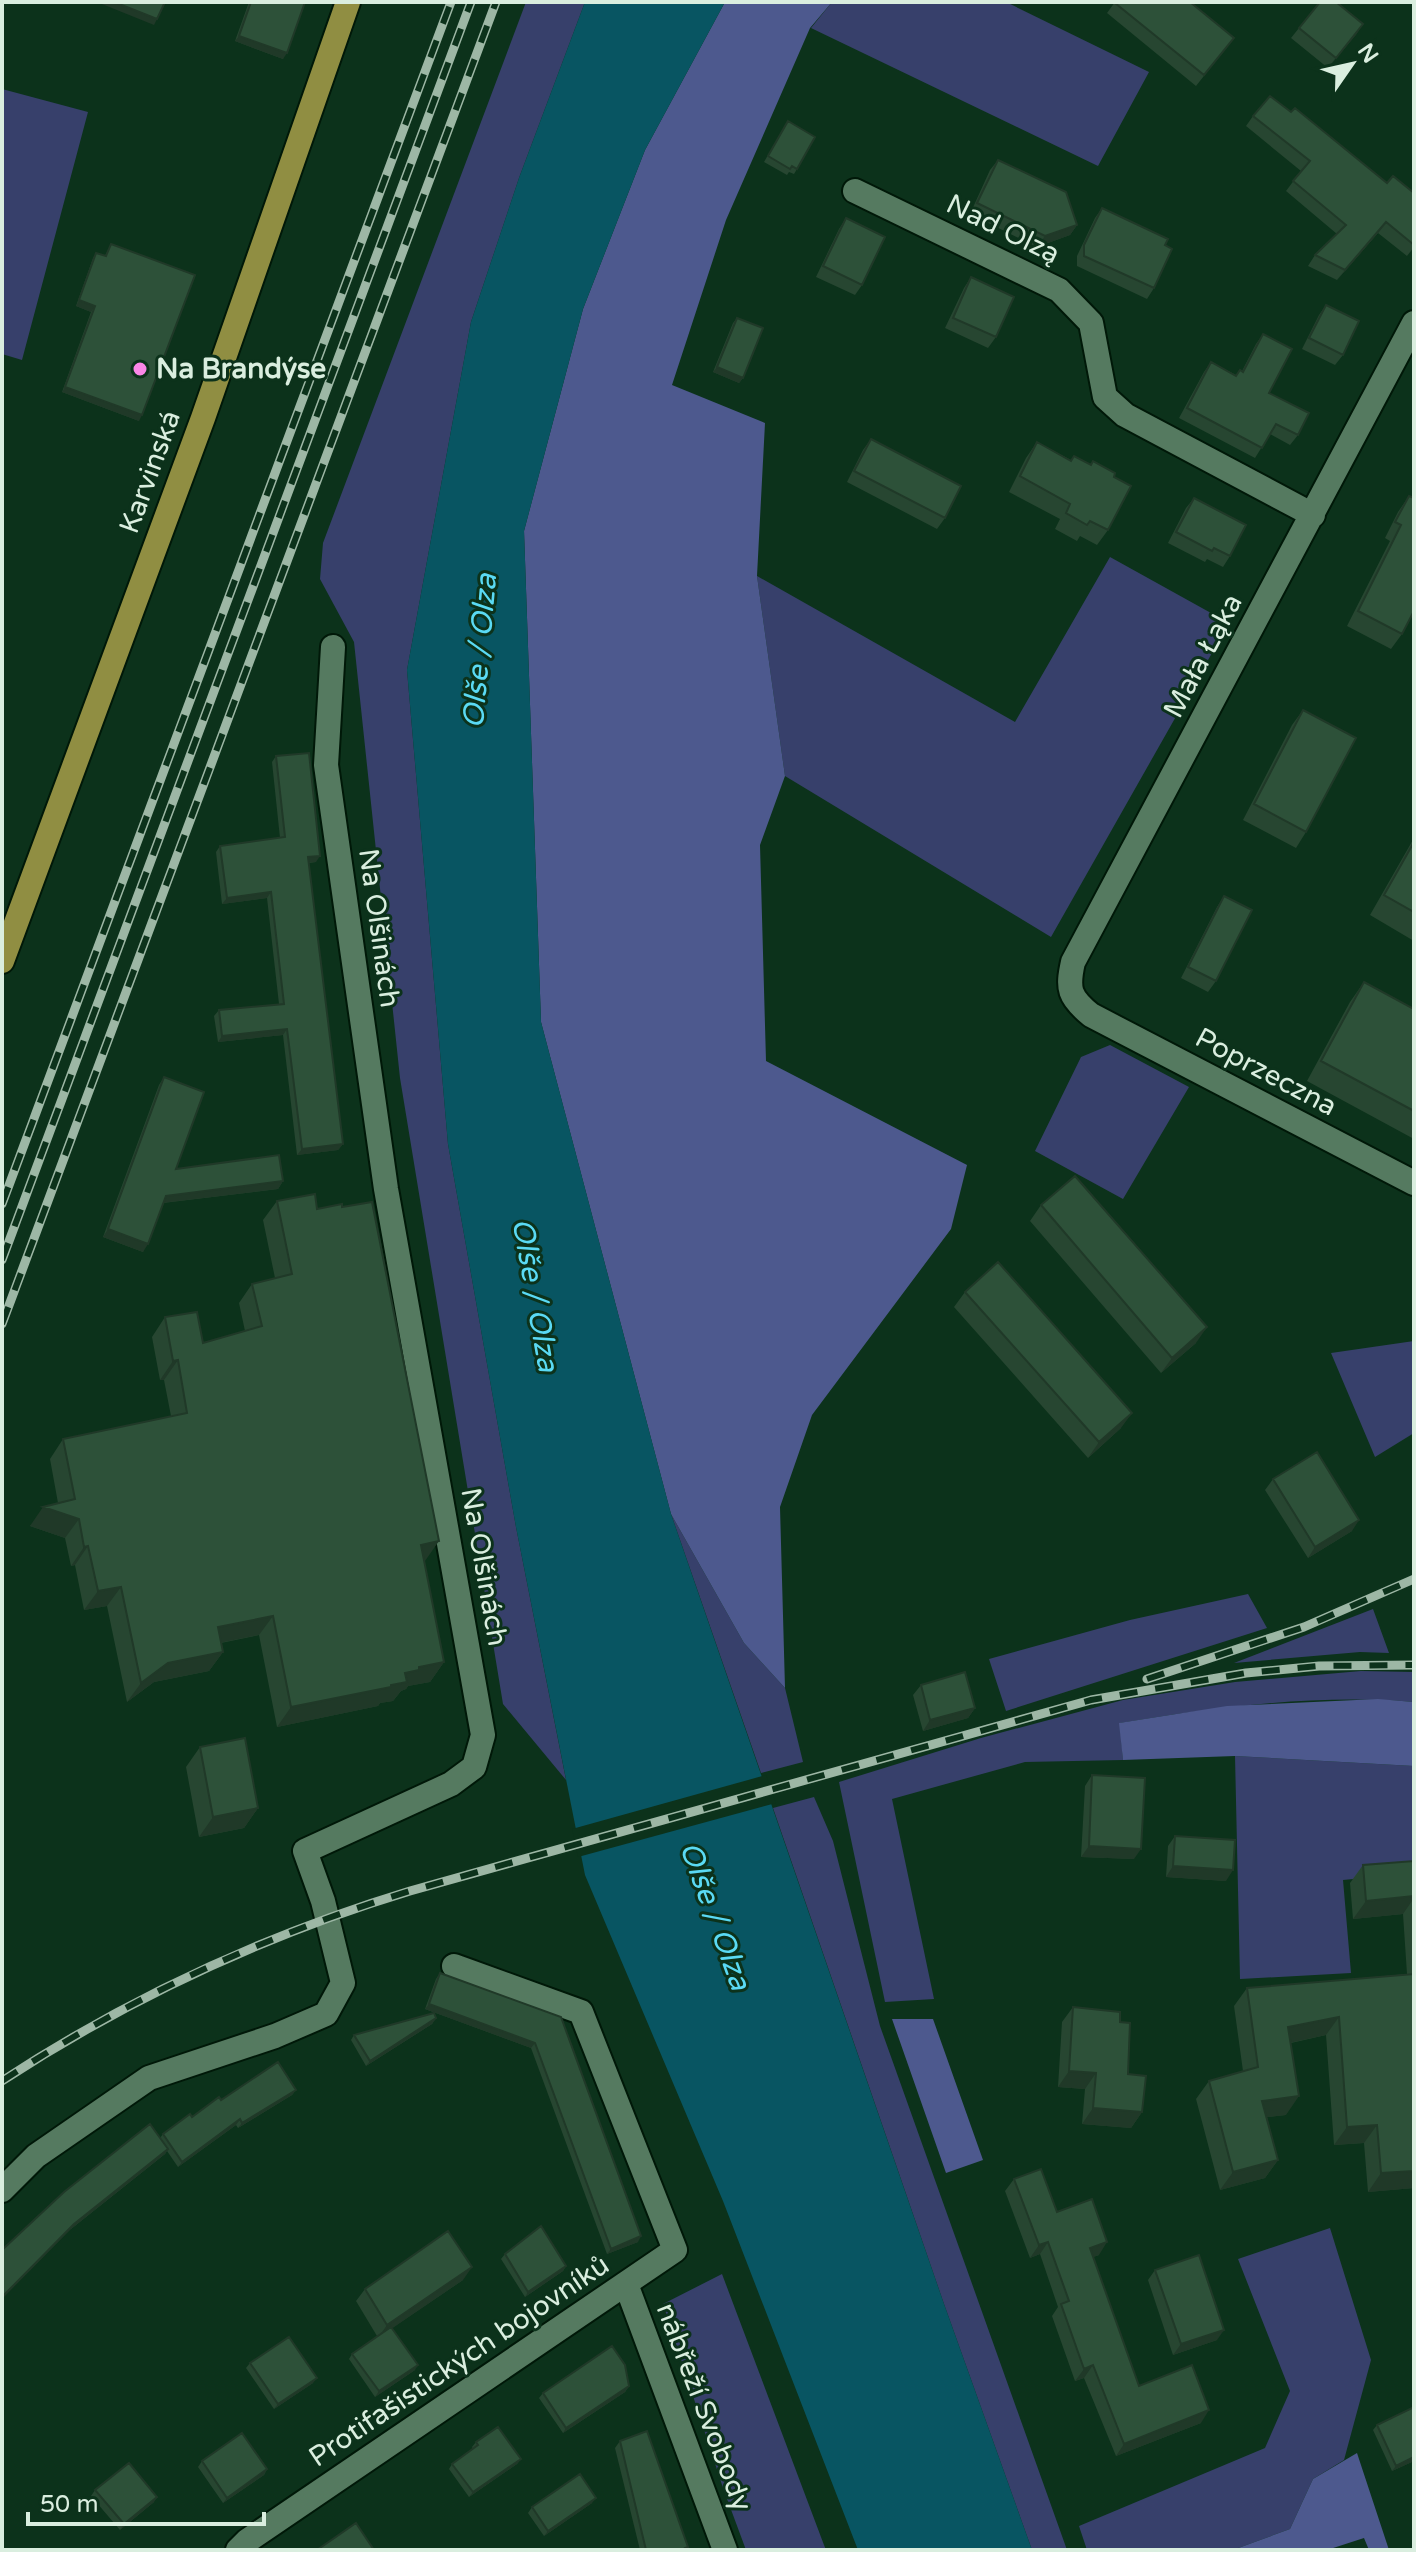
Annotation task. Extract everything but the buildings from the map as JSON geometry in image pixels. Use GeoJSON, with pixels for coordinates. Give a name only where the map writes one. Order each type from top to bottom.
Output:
{"type":"FeatureCollection","features":[{"type":"Feature","properties":{"kind":"main road","name":"Karvinská"},"geometry":{"type":"LineString","coordinates":[[2,961],[213,390],[348,2]]}},
{"type":"Feature","properties":{"kind":"street","name":"Nad Olzą"},"geometry":{"type":"LineString","coordinates":[[855,191],[1059,290],[1091,323],[1105,397],[1125,415],[1313,515]]}},
{"type":"Feature","properties":{"kind":"street","name":"Mała Łąka"},"geometry":{"type":"LineString","coordinates":[[1091,1015],[1074,1001],[1069,982],[1073,962],[1414,323]]}},
{"type":"Feature","properties":{"kind":"street","name":"Na Olšinách"},"geometry":{"type":"LineString","coordinates":[[2,2190],[36,2156],[149,2078],[275,2036],[326,2014],[343,1983],[323,1901],[305,1851],[451,1784],[474,1767],[483,1735],[386,1189],[326,765],[333,647]]}},
{"type":"Feature","properties":{"kind":"street","name":"Poprzeczna"},"geometry":{"type":"LineString","coordinates":[[1091,1015],[1414,1183]]}},
{"type":"Feature","properties":{"kind":"street","name":"Protifašistických bojovníků"},"geometry":{"type":"LineString","coordinates":[[245,2547],[675,2250],[581,2012],[454,1966]]}},
{"type":"Feature","properties":{"kind":"street","name":"nábřeží Svobody"},"geometry":{"type":"LineString","coordinates":[[626,2284],[725,2550]]}},
{"type":"Feature","properties":{"kind":"shaded area"},"geometry":{"type":"Polygon","coordinates":[[[526,2],[585,2],[519,178],[471,322],[407,670],[448,1144],[516,1527],[566,1780],[503,1704],[400,1078],[354,642],[320,579],[323,543],[526,2]]]}},
{"type":"Feature","properties":{"kind":"shaded area"},"geometry":{"type":"Polygon","coordinates":[[[725,2],[832,2],[810,28],[726,220],[672,385],[765,423],[757,576],[785,776],[760,845],[766,1061],[967,1165],[951,1229],[812,1415],[780,1507],[785,1688],[744,1643],[671,1514],[541,1022],[524,531],[583,309],[645,150],[725,2]]]}},
{"type":"Feature","properties":{"kind":"shaded area"},"geometry":{"type":"Polygon","coordinates":[[[832,2],[1006,2],[1149,72],[1098,166],[811,28],[832,2]]]}},
{"type":"Feature","properties":{"kind":"shaded area"},"geometry":{"type":"Polygon","coordinates":[[[2,89],[88,112],[22,360],[2,354],[2,89]]]}},
{"type":"Feature","properties":{"kind":"shaded area"},"geometry":{"type":"Polygon","coordinates":[[[1110,557],[1229,623],[1051,937],[785,776],[757,576],[1015,722],[1110,557]]]}},
{"type":"Feature","properties":{"kind":"shaded area"},"geometry":{"type":"Polygon","coordinates":[[[1110,1045],[1189,1087],[1123,1199],[1035,1151],[1081,1057],[1110,1045]]]}},
{"type":"Feature","properties":{"kind":"shaded area"},"geometry":{"type":"Polygon","coordinates":[[[1414,1341],[1414,1433],[1375,1457],[1331,1353],[1414,1341]]]}},
{"type":"Feature","properties":{"kind":"shaded area"},"geometry":{"type":"Polygon","coordinates":[[[671,1514],[744,1643],[785,1688],[803,1762],[761,1773],[671,1514]]]}},
{"type":"Feature","properties":{"kind":"shaded area"},"geometry":{"type":"Polygon","coordinates":[[[1248,1594],[1267,1628],[1006,1711],[989,1659],[1130,1620],[1248,1594]]]}},
{"type":"Feature","properties":{"kind":"shaded area"},"geometry":{"type":"Polygon","coordinates":[[[1373,1609],[1389,1653],[1360,1652],[1234,1663],[1373,1609]]]}},
{"type":"Feature","properties":{"kind":"shaded area"},"geometry":{"type":"Polygon","coordinates":[[[1361,1671],[1414,1672],[1414,1702],[1303,1701],[1120,1723],[1123,1760],[1025,1762],[892,1799],[934,1999],[885,2002],[839,1782],[981,1738],[1123,1700],[1235,1682],[1361,1671]]]}},
{"type":"Feature","properties":{"kind":"shaded area"},"geometry":{"type":"Polygon","coordinates":[[[1378,1699],[1414,1702],[1414,1766],[1235,1756],[1123,1760],[1119,1723],[1227,1706],[1378,1699]]]}},
{"type":"Feature","properties":{"kind":"shaded area"},"geometry":{"type":"Polygon","coordinates":[[[1235,1756],[1414,1766],[1414,1873],[1343,1880],[1351,1973],[1240,1979],[1235,1756]]]}},
{"type":"Feature","properties":{"kind":"shaded area"},"geometry":{"type":"Polygon","coordinates":[[[814,1797],[833,1841],[880,2026],[1067,2550],[1032,2550],[773,1808],[814,1797]]]}},
{"type":"Feature","properties":{"kind":"shaded area"},"geometry":{"type":"Polygon","coordinates":[[[892,2019],[933,2019],[983,2160],[946,2173],[892,2019]]]}},
{"type":"Feature","properties":{"kind":"shaded area"},"geometry":{"type":"Polygon","coordinates":[[[1330,2228],[1371,2360],[1344,2460],[1313,2479],[1290,2529],[1233,2550],[1087,2550],[1079,2526],[1265,2448],[1290,2391],[1238,2259],[1330,2228]]]}},
{"type":"Feature","properties":{"kind":"shaded area"},"geometry":{"type":"Polygon","coordinates":[[[722,2274],[826,2550],[746,2550],[663,2304],[722,2274]]]}},
{"type":"Feature","properties":{"kind":"shaded area"},"geometry":{"type":"Polygon","coordinates":[[[1357,2453],[1389,2550],[1369,2550],[1364,2538],[1327,2550],[1233,2550],[1290,2529],[1313,2479],[1357,2453]]]}},
{"type":"Feature","properties":{"kind":"water","name":"Olše / Olza"},"geometry":{"type":"Polygon","coordinates":[[[585,2],[725,2],[645,150],[583,309],[524,531],[541,1022],[671,1514],[1032,2550],[858,2550],[723,2201],[585,1875],[516,1527],[448,1144],[407,670],[471,322],[519,178],[585,2]]]}},
{"type":"Feature","properties":{"kind":"pier"},"geometry":{"type":"Polygon","coordinates":[[[766,1775],[776,1803],[578,1857],[572,1829],[766,1775]]]}},
{"type":"Feature","properties":{"kind":"railway"},"geometry":{"type":"LineString","coordinates":[[2,1204],[451,2]]}},
{"type":"Feature","properties":{"kind":"railway"},"geometry":{"type":"LineString","coordinates":[[2,1260],[471,2]]}},
{"type":"Feature","properties":{"kind":"railway"},"geometry":{"type":"LineString","coordinates":[[2,1324],[496,2]]}},
{"type":"Feature","properties":{"kind":"railway"},"geometry":{"type":"LineString","coordinates":[[1147,1679],[1304,1627],[1414,1579]]}},
{"type":"Feature","properties":{"kind":"railway"},"geometry":{"type":"LineString","coordinates":[[2,2081],[99,2022],[199,1971],[303,1928],[410,1891],[1091,1700],[1246,1673],[1319,1666],[1414,1665]]}},
{"type":"Feature","properties":{"kind":"place","name":"Na Brandýse"},"geometry":{"type":"Point","coordinates":[140,369]}}]}
